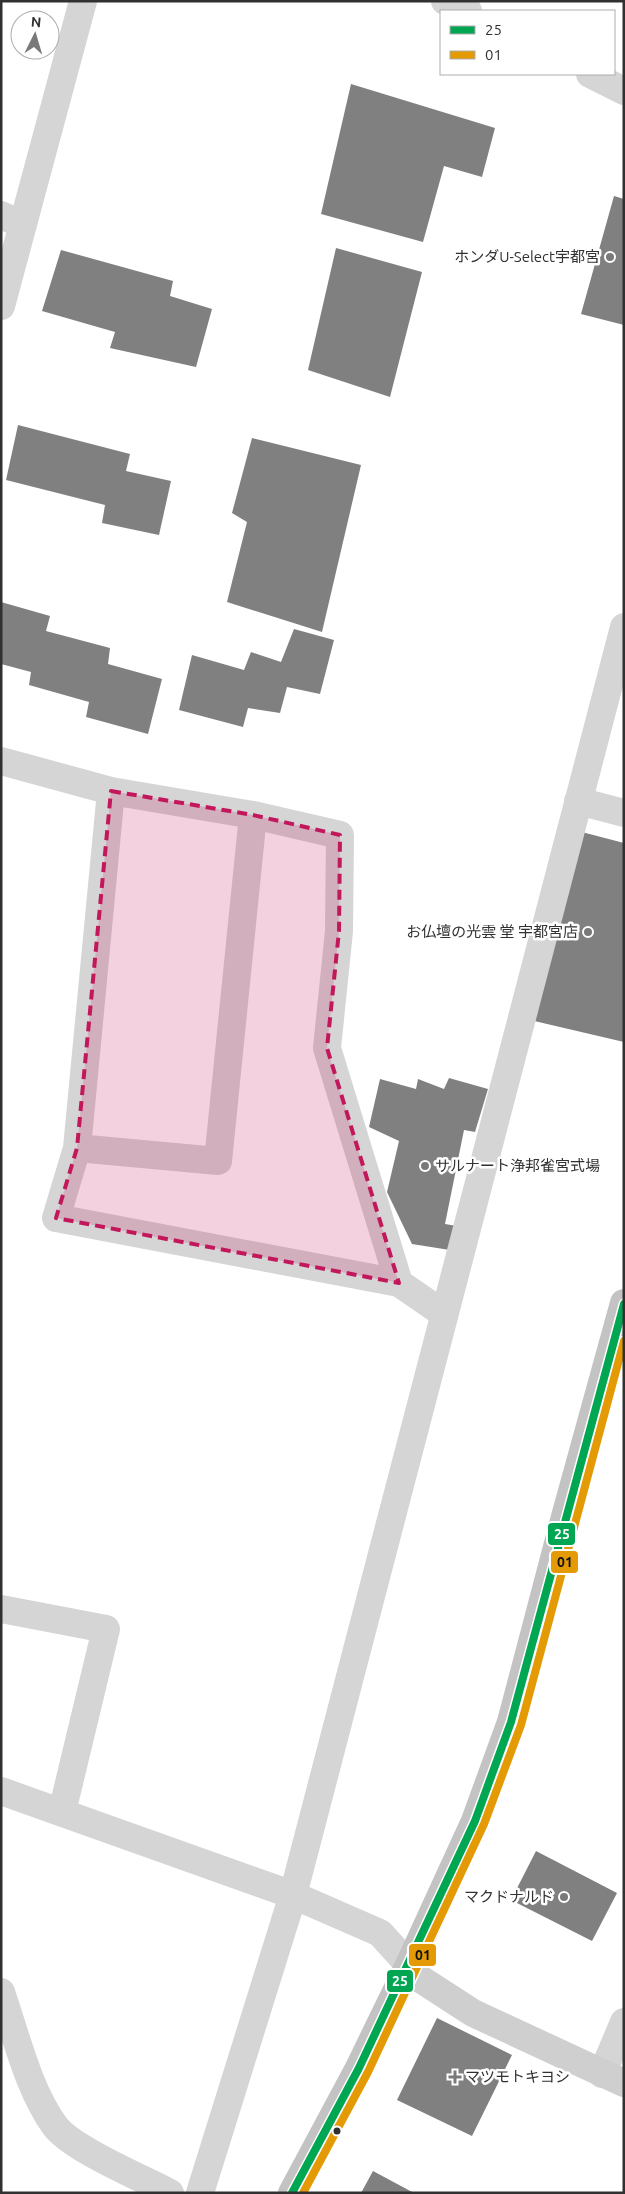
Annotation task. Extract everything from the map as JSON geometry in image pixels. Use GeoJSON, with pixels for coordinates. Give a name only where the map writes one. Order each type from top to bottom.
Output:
{"type":"FeatureCollection","features":[{"type":"Feature","properties":{"kind":"highway"},"geometry":{"type":"LineString","coordinates":[[292,2193],[359,2068],[475,1821],[511,1722],[624,1303]]}},
{"type":"Feature","properties":{"kind":"street"},"geometry":{"type":"LineString","coordinates":[[1,306],[12,220],[83,1]]}},
{"type":"Feature","properties":{"kind":"street"},"geometry":{"type":"LineString","coordinates":[[444,1],[466,10]]}},
{"type":"Feature","properties":{"kind":"street"},"geometry":{"type":"LineString","coordinates":[[592,75],[624,91]]}},
{"type":"Feature","properties":{"kind":"street"},"geometry":{"type":"LineString","coordinates":[[200,2193],[293,1895],[624,627]]}},
{"type":"Feature","properties":{"kind":"street"},"geometry":{"type":"LineString","coordinates":[[1,761],[111,791],[253,815],[340,835],[339,931],[327,1048],[399,1283]]}},
{"type":"Feature","properties":{"kind":"street"},"geometry":{"type":"LineString","coordinates":[[111,791],[77,1148],[56,1218],[399,1283],[444,1314]]}},
{"type":"Feature","properties":{"kind":"street"},"geometry":{"type":"LineString","coordinates":[[578,801],[624,813]]}},
{"type":"Feature","properties":{"kind":"street"},"geometry":{"type":"LineString","coordinates":[[77,1148],[218,1161],[253,815]]}},
{"type":"Feature","properties":{"kind":"street"},"geometry":{"type":"LineString","coordinates":[[1,1609],[106,1629],[62,1812]]}},
{"type":"Feature","properties":{"kind":"street"},"geometry":{"type":"LineString","coordinates":[[1,1791],[293,1895],[380,1933],[419,1978],[473,2013],[613,2078],[624,2022]]}},
{"type":"Feature","properties":{"kind":"street"},"geometry":{"type":"LineString","coordinates":[[1,1992],[34,2086],[56,2127],[79,2146],[170,2193]]}},
{"type":"Feature","properties":{"kind":"highlighted area"},"geometry":{"type":"Polygon","coordinates":[[[111,791],[253,815],[340,835],[339,931],[327,1048],[399,1283],[56,1218],[77,1148],[111,791]]]}},
{"type":"Feature","properties":{"kind":"building"},"geometry":{"type":"Polygon","coordinates":[[[351,84],[495,128],[482,177],[444,166],[423,242],[321,214],[351,84]]]}},
{"type":"Feature","properties":{"kind":"building","name":"ホンダU-Select宇都宮"},"geometry":{"type":"Polygon","coordinates":[[[614,196],[624,199],[624,325],[581,314],[614,196]]]}},
{"type":"Feature","properties":{"kind":"building"},"geometry":{"type":"Polygon","coordinates":[[[336,248],[422,272],[390,397],[308,370],[336,248]]]}},
{"type":"Feature","properties":{"kind":"building"},"geometry":{"type":"Polygon","coordinates":[[[61,250],[173,281],[170,296],[212,309],[196,367],[110,348],[115,332],[42,311],[61,250]]]}},
{"type":"Feature","properties":{"kind":"building"},"geometry":{"type":"Polygon","coordinates":[[[18,425],[130,454],[126,471],[171,481],[159,535],[102,523],[105,505],[6,480],[18,425]]]}},
{"type":"Feature","properties":{"kind":"building"},"geometry":{"type":"Polygon","coordinates":[[[252,438],[361,465],[322,632],[227,602],[247,522],[232,513],[252,438]]]}},
{"type":"Feature","properties":{"kind":"building"},"geometry":{"type":"Polygon","coordinates":[[[1,602],[50,616],[46,631],[110,648],[108,664],[162,679],[148,734],[86,717],[89,702],[29,685],[31,672],[1,664],[1,602]]]}},
{"type":"Feature","properties":{"kind":"building"},"geometry":{"type":"Polygon","coordinates":[[[294,629],[334,640],[320,694],[287,687],[280,713],[248,708],[243,727],[179,710],[192,655],[244,670],[251,652],[281,662],[294,629]]]}},
{"type":"Feature","properties":{"kind":"building","name":"お仏壇の光雲 堂 宇都宮店"},"geometry":{"type":"Polygon","coordinates":[[[578,831],[624,843],[624,1042],[530,1020],[578,831]]]}},
{"type":"Feature","properties":{"kind":"building","name":"サルナート浄邦雀宮式場"},"geometry":{"type":"Polygon","coordinates":[[[449,1078],[488,1089],[475,1132],[464,1130],[445,1224],[463,1227],[456,1251],[412,1244],[387,1192],[399,1141],[369,1127],[380,1079],[416,1089],[418,1079],[444,1089],[449,1078]]]}},
{"type":"Feature","properties":{"kind":"building","name":"マクドナルド"},"geometry":{"type":"Polygon","coordinates":[[[536,1851],[617,1893],[592,1941],[511,1900],[536,1851]]]}},
{"type":"Feature","properties":{"kind":"building","name":"マツモトキヨシ"},"geometry":{"type":"Polygon","coordinates":[[[437,2018],[512,2055],[472,2136],[397,2100],[437,2018]]]}},
{"type":"Feature","properties":{"kind":"building"},"geometry":{"type":"Polygon","coordinates":[[[373,2171],[414,2193],[361,2193],[373,2171]]]}},
{"type":"Feature","properties":{"kind":"transit line","name":"25"},"geometry":{"type":"LineString","coordinates":[[292,2193],[359,2068],[475,1821],[511,1722],[624,1304]]}},
{"type":"Feature","properties":{"kind":"transit line","name":"01"},"geometry":{"type":"LineString","coordinates":[[303,2193],[368,2072],[484,1824],[521,1725],[624,1341]]}},
{"type":"Feature","properties":{"kind":"place","name":"ホンダU-Select宇都宮"},"geometry":{"type":"Point","coordinates":[610,257]}},
{"type":"Feature","properties":{"kind":"place","name":"お仏壇の光雲 堂 宇都宮店"},"geometry":{"type":"Point","coordinates":[588,932]}},
{"type":"Feature","properties":{"kind":"place","name":"サルナート浄邦雀宮式場"},"geometry":{"type":"Point","coordinates":[425,1166]}},
{"type":"Feature","properties":{"kind":"place","name":"マクドナルド"},"geometry":{"type":"Point","coordinates":[564,1897]}},
{"type":"Feature","properties":{"kind":"place","name":"マツモトキヨシ"},"geometry":{"type":"Point","coordinates":[455,2077]}}]}
